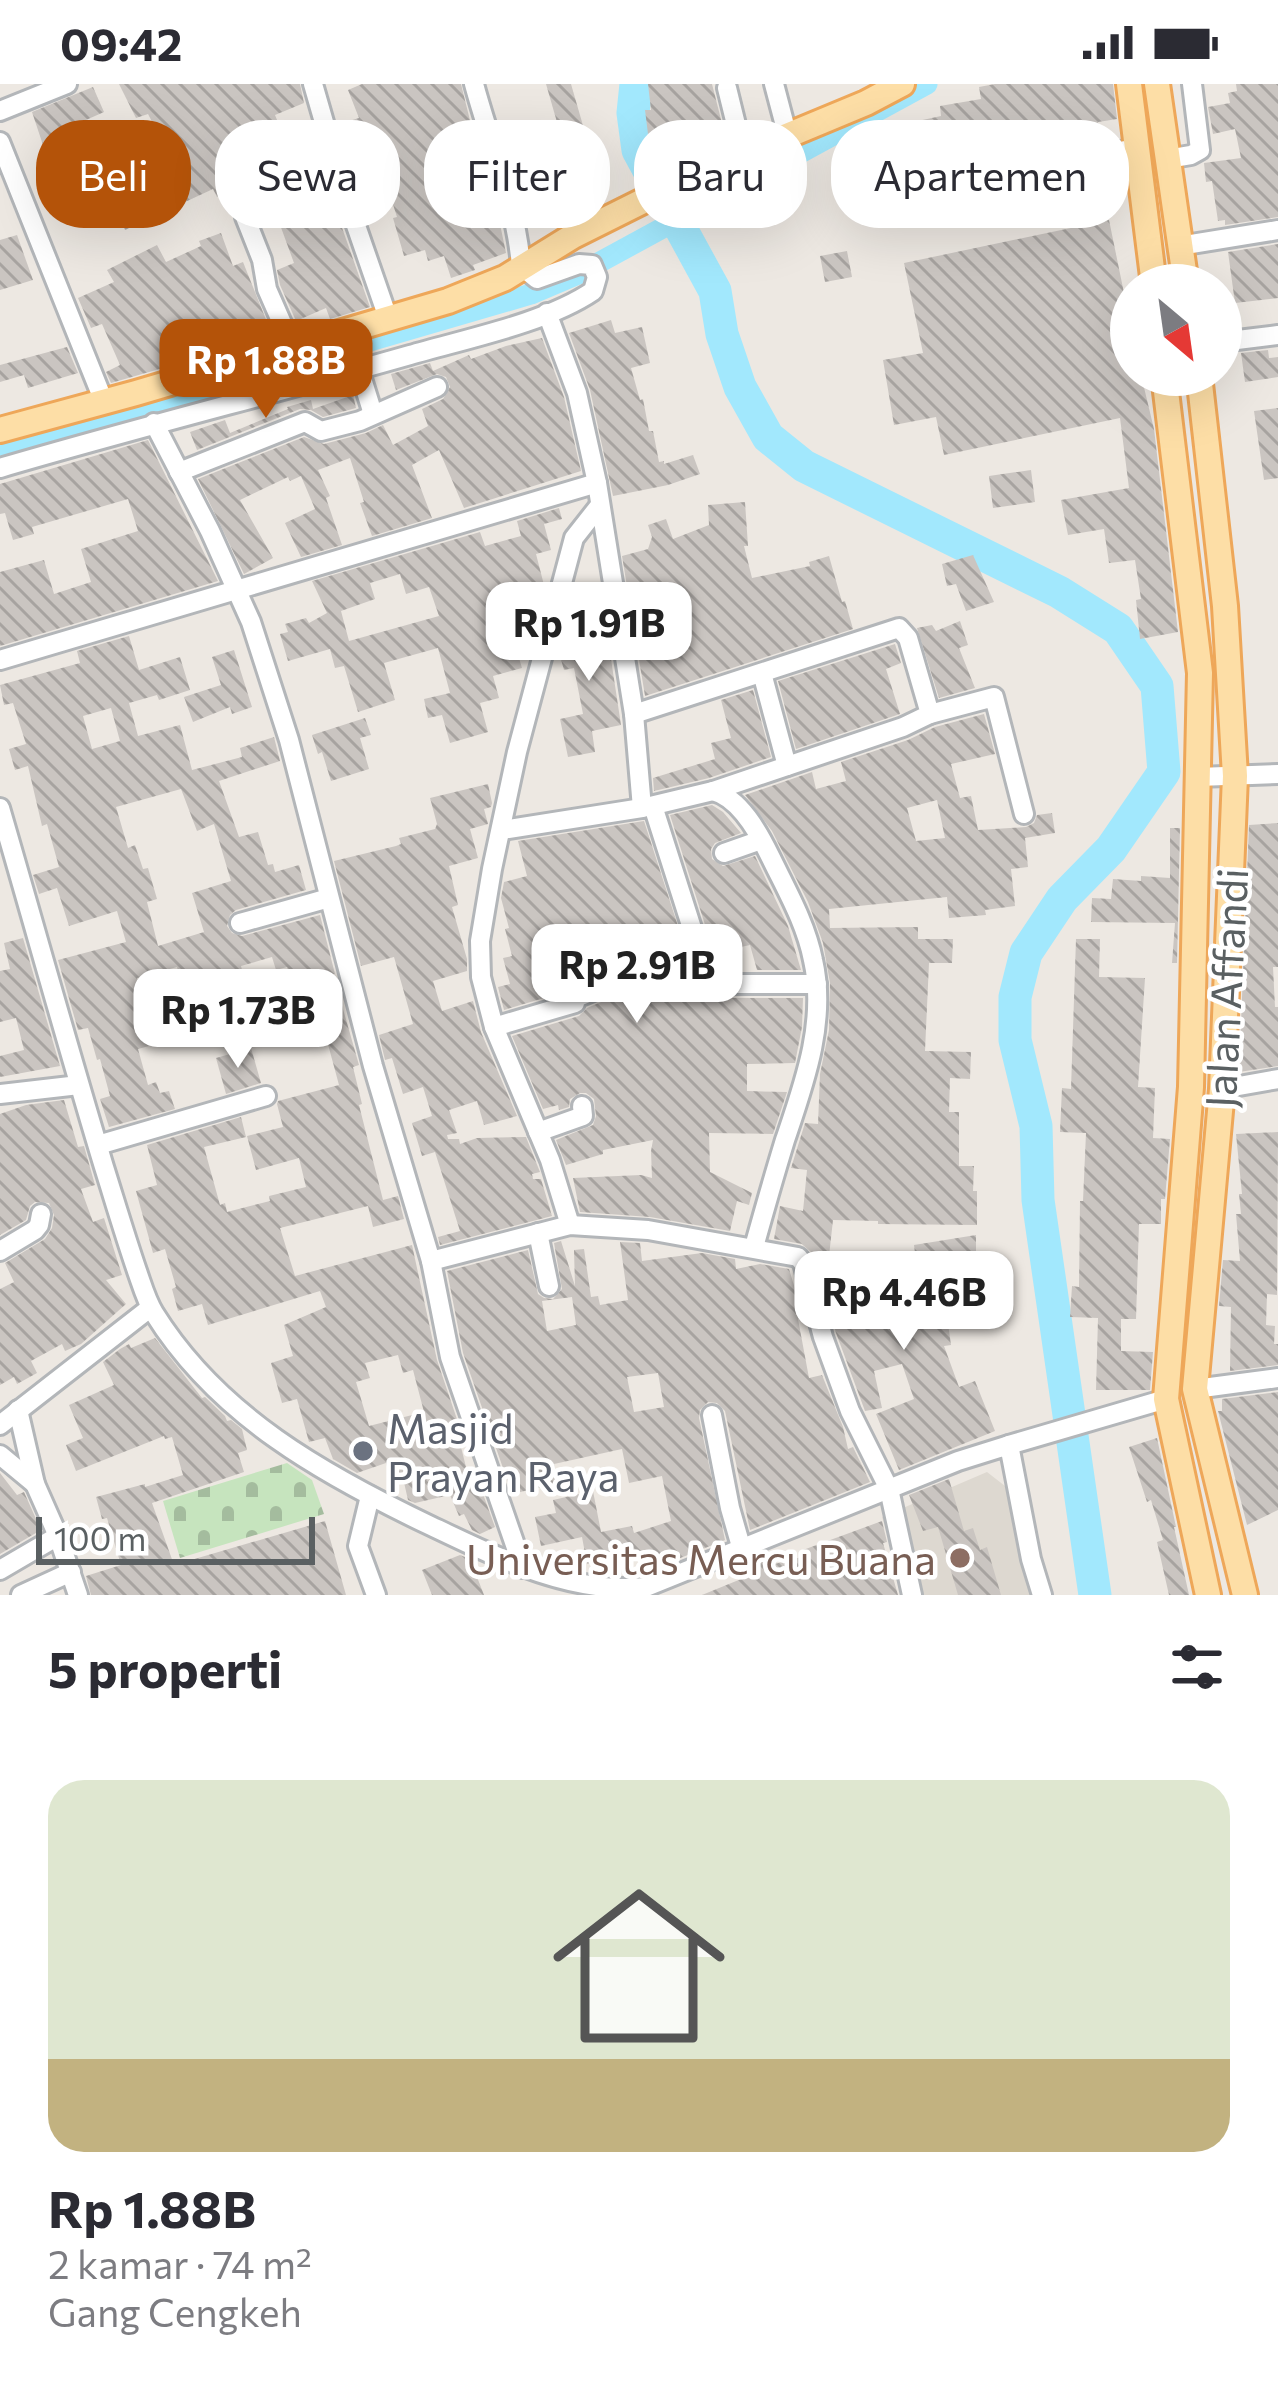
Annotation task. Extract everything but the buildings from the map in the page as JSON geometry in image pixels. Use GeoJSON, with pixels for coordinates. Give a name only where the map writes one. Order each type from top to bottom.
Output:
{"type":"FeatureCollection","features":[{"type":"Feature","properties":{"kind":"main road"},"geometry":{"type":"LineString","coordinates":[[807,127],[902,84]]}},
{"type":"Feature","properties":{"kind":"main road"},"geometry":{"type":"LineString","coordinates":[[1129,84],[1152,264]]}},
{"type":"Feature","properties":{"kind":"main road"},"geometry":{"type":"LineString","coordinates":[[1157,84],[1182,264]]}},
{"type":"Feature","properties":{"kind":"main road"},"geometry":{"type":"LineString","coordinates":[[0,430],[448,301],[505,278],[634,205]]}},
{"type":"Feature","properties":{"kind":"main road","name":"Jalan Affandi"},"geometry":{"type":"LineString","coordinates":[[1167,396],[1200,673],[1191,1087],[1166,1399],[1208,1595]]}},
{"type":"Feature","properties":{"kind":"main road","name":"Jalan Affandi"},"geometry":{"type":"LineString","coordinates":[[1201,396],[1225,606],[1235,776],[1222,1089],[1195,1389],[1245,1595]]}},
{"type":"Feature","properties":{"kind":"main road"},"geometry":{"type":"LineString","coordinates":[[1166,1399],[1195,1389]]}},
{"type":"Feature","properties":{"kind":"street"},"geometry":{"type":"LineString","coordinates":[[0,111],[44,88],[67,84]]}},
{"type":"Feature","properties":{"kind":"street"},"geometry":{"type":"LineString","coordinates":[[313,84],[324,120]]}},
{"type":"Feature","properties":{"kind":"street"},"geometry":{"type":"LineString","coordinates":[[0,468],[548,314],[593,291],[597,284],[594,269],[580,264],[537,279],[521,266],[510,206],[474,84]]}},
{"type":"Feature","properties":{"kind":"street"},"geometry":{"type":"LineString","coordinates":[[774,84],[784,120]]}},
{"type":"Feature","properties":{"kind":"street"},"geometry":{"type":"LineString","coordinates":[[1167,159],[1200,150],[1192,84]]}},
{"type":"Feature","properties":{"kind":"street"},"geometry":{"type":"LineString","coordinates":[[727,88],[735,120]]}},
{"type":"Feature","properties":{"kind":"street"},"geometry":{"type":"LineString","coordinates":[[0,142],[104,402]]}},
{"type":"Feature","properties":{"kind":"street"},"geometry":{"type":"LineString","coordinates":[[1129,150],[1139,148]]}},
{"type":"Feature","properties":{"kind":"street"},"geometry":{"type":"LineString","coordinates":[[249,228],[267,289],[292,346]]}},
{"type":"Feature","properties":{"kind":"street"},"geometry":{"type":"LineString","coordinates":[[358,228],[388,317]]}},
{"type":"Feature","properties":{"kind":"street"},"geometry":{"type":"LineString","coordinates":[[1179,246],[1278,230]]}},
{"type":"Feature","properties":{"kind":"street"},"geometry":{"type":"LineString","coordinates":[[548,314],[577,393],[597,483],[648,807],[711,988],[817,983]]}},
{"type":"Feature","properties":{"kind":"street"},"geometry":{"type":"LineString","coordinates":[[1242,339],[1278,335]]}},
{"type":"Feature","properties":{"kind":"street"},"geometry":{"type":"LineString","coordinates":[[359,369],[373,413]]}},
{"type":"Feature","properties":{"kind":"street"},"geometry":{"type":"LineString","coordinates":[[179,472],[305,422],[321,431],[360,421],[436,387]]}},
{"type":"Feature","properties":{"kind":"street"},"geometry":{"type":"LineString","coordinates":[[154,423],[238,591],[289,740],[373,1066],[430,1261],[450,1357],[523,1568]]}},
{"type":"Feature","properties":{"kind":"street"},"geometry":{"type":"LineString","coordinates":[[0,660],[597,483]]}},
{"type":"Feature","properties":{"kind":"street"},"geometry":{"type":"LineString","coordinates":[[570,1225],[550,1160],[494,1027],[481,976],[480,941],[517,752],[574,538],[600,506]]}},
{"type":"Feature","properties":{"kind":"street"},"geometry":{"type":"LineString","coordinates":[[634,714],[901,628],[930,714]]}},
{"type":"Feature","properties":{"kind":"street"},"geometry":{"type":"LineString","coordinates":[[762,674],[788,766]]}},
{"type":"Feature","properties":{"kind":"street"},"geometry":{"type":"LineString","coordinates":[[502,830],[648,807],[712,791],[930,714],[994,697],[1024,814]]}},
{"type":"Feature","properties":{"kind":"street"},"geometry":{"type":"LineString","coordinates":[[1198,777],[1278,774]]}},
{"type":"Feature","properties":{"kind":"street"},"geometry":{"type":"LineString","coordinates":[[712,791],[733,800],[761,840],[804,930],[817,983],[815,1026],[801,1096],[754,1247]]}},
{"type":"Feature","properties":{"kind":"street"},"geometry":{"type":"LineString","coordinates":[[0,808],[79,1084],[150,1308],[187,1359],[254,1424],[292,1452],[370,1496],[550,1578],[621,1592],[647,1591],[958,1461],[1166,1399]]}},
{"type":"Feature","properties":{"kind":"street"},"geometry":{"type":"LineString","coordinates":[[724,853],[761,840]]}},
{"type":"Feature","properties":{"kind":"street"},"geometry":{"type":"LineString","coordinates":[[240,923],[329,898]]}},
{"type":"Feature","properties":{"kind":"street"},"geometry":{"type":"LineString","coordinates":[[494,1027],[575,1003],[576,998],[615,982]]}},
{"type":"Feature","properties":{"kind":"street"},"geometry":{"type":"LineString","coordinates":[[1222,1089],[1278,1078]]}},
{"type":"Feature","properties":{"kind":"street"},"geometry":{"type":"LineString","coordinates":[[0,1094],[79,1084]]}},
{"type":"Feature","properties":{"kind":"street"},"geometry":{"type":"LineString","coordinates":[[98,1145],[266,1096]]}},
{"type":"Feature","properties":{"kind":"street"},"geometry":{"type":"LineString","coordinates":[[538,1132],[584,1116],[582,1106]]}},
{"type":"Feature","properties":{"kind":"street"},"geometry":{"type":"LineString","coordinates":[[0,1251],[35,1230],[41,1214]]}},
{"type":"Feature","properties":{"kind":"street"},"geometry":{"type":"LineString","coordinates":[[430,1261],[570,1225],[648,1230],[793,1254],[803,1263],[850,1411],[889,1489],[912,1595]]}},
{"type":"Feature","properties":{"kind":"street"},"geometry":{"type":"LineString","coordinates":[[538,1233],[549,1286]]}},
{"type":"Feature","properties":{"kind":"street"},"geometry":{"type":"LineString","coordinates":[[78,1595],[58,1536],[5,1420],[150,1308]]}},
{"type":"Feature","properties":{"kind":"street"},"geometry":{"type":"LineString","coordinates":[[1195,1389],[1278,1378]]}},
{"type":"Feature","properties":{"kind":"street"},"geometry":{"type":"LineString","coordinates":[[712,1415],[742,1550]]}},
{"type":"Feature","properties":{"kind":"street"},"geometry":{"type":"LineString","coordinates":[[1019,1442],[1030,1559],[1042,1595]]}},
{"type":"Feature","properties":{"kind":"street"},"geometry":{"type":"LineString","coordinates":[[0,1455],[35,1484]]}},
{"type":"Feature","properties":{"kind":"street"},"geometry":{"type":"LineString","coordinates":[[370,1496],[358,1546],[376,1595]]}},
{"type":"Feature","properties":{"kind":"street"},"geometry":{"type":"LineString","coordinates":[[0,1570],[58,1536]]}},
{"type":"Feature","properties":{"kind":"street"},"geometry":{"type":"LineString","coordinates":[[21,1595],[71,1572]]}},
{"type":"Feature","properties":{"kind":"shaded area","name":"Universitas Mercu Buana"},"geometry":{"type":"Polygon","coordinates":[[[987,1472],[1005,1486],[1034,1595],[907,1595],[882,1517],[987,1472]]]}},
{"type":"Feature","properties":{"kind":"green space"},"geometry":{"type":"Polygon","coordinates":[[[287,1463],[312,1480],[324,1514],[180,1558],[163,1501],[287,1463]]]}},
{"type":"Feature","properties":{"kind":"waterway"},"geometry":{"type":"LineString","coordinates":[[636,84],[633,113],[638,150],[715,291],[722,334],[740,387],[768,437],[804,466],[1059,592],[1118,629],[1157,686],[1164,772],[1111,849],[1062,899],[1026,953],[1015,997],[1015,1040],[1036,1126],[1038,1200],[1095,1595]]}},
{"type":"Feature","properties":{"kind":"waterway"},"geometry":{"type":"LineString","coordinates":[[0,449],[531,294],[578,274],[927,84]]}},
{"type":"Feature","properties":{"kind":"place","name":"Masjid Prayan Raya"},"geometry":{"type":"Point","coordinates":[363,1451]}},
{"type":"Feature","properties":{"kind":"place","name":"Universitas Mercu Buana"},"geometry":{"type":"Point","coordinates":[960,1558]}}]}
